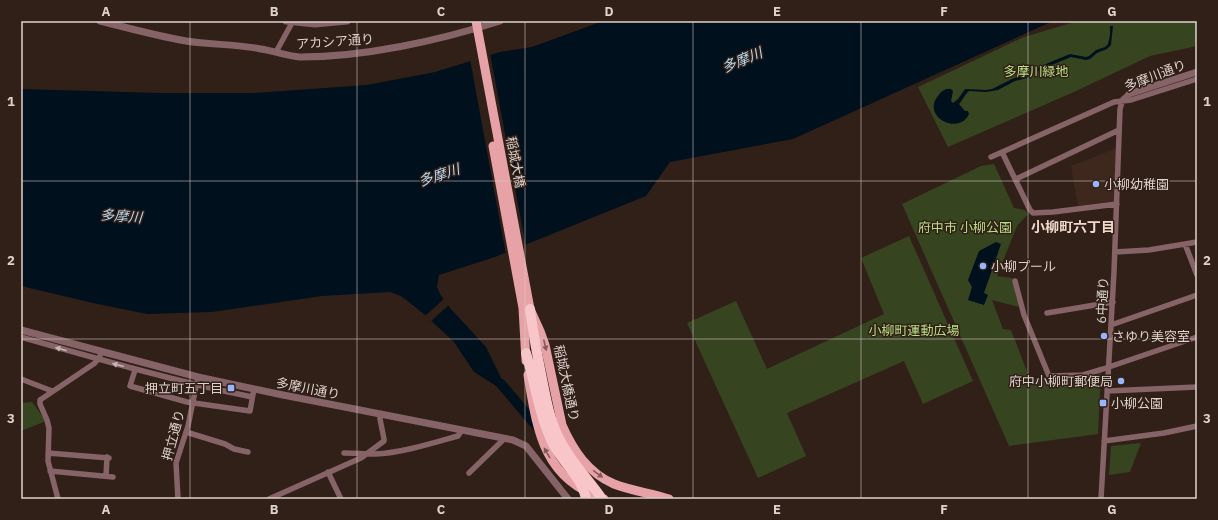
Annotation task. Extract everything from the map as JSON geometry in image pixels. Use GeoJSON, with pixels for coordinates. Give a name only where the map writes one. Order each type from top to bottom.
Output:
{"type":"FeatureCollection","features":[{"type":"Feature","properties":{"kind":"highway"},"geometry":{"type":"LineString","coordinates":[[526,309],[544,392],[554,428],[560,441],[569,454],[604,499]]}},
{"type":"Feature","properties":{"kind":"highway"},"geometry":{"type":"LineString","coordinates":[[526,353],[548,431],[562,458],[581,484],[586,499]]}},
{"type":"Feature","properties":{"kind":"main road","name":"稲城大橋"},"geometry":{"type":"LineString","coordinates":[[470,21],[526,309]]}},
{"type":"Feature","properties":{"kind":"main road","name":"稲城大橋"},"geometry":{"type":"LineString","coordinates":[[476,21],[526,309]]}},
{"type":"Feature","properties":{"kind":"main road"},"geometry":{"type":"LineString","coordinates":[[526,309],[526,365],[534,415],[541,440],[546,452],[555,464],[573,482],[592,494],[604,499]]}},
{"type":"Feature","properties":{"kind":"main road","name":"稲城大橋通り"},"geometry":{"type":"LineString","coordinates":[[526,309],[540,331],[545,344],[562,425],[567,437],[581,459],[604,479],[615,484],[669,499]]}},
{"type":"Feature","properties":{"kind":"street","name":"アカシア通り"},"geometry":{"type":"LineString","coordinates":[[100,21],[186,41],[262,49],[300,56],[346,54],[382,49],[427,40],[500,21]]}},
{"type":"Feature","properties":{"kind":"street"},"geometry":{"type":"LineString","coordinates":[[276,52],[291,21],[315,24],[347,21]]}},
{"type":"Feature","properties":{"kind":"street","name":"多摩川通り"},"geometry":{"type":"LineString","coordinates":[[1122,101],[1129,94],[1197,72]]}},
{"type":"Feature","properties":{"kind":"street"},"geometry":{"type":"LineString","coordinates":[[992,157],[1114,102],[1131,100],[1197,79]]}},
{"type":"Feature","properties":{"kind":"street","name":"6中通り"},"geometry":{"type":"LineString","coordinates":[[1103,499],[1104,442],[1112,324],[1119,130],[1122,101]]}},
{"type":"Feature","properties":{"kind":"street"},"geometry":{"type":"LineString","coordinates":[[1016,179],[1119,130]]}},
{"type":"Feature","properties":{"kind":"street"},"geometry":{"type":"LineString","coordinates":[[1002,152],[1033,213],[1117,204]]}},
{"type":"Feature","properties":{"kind":"street"},"geometry":{"type":"LineString","coordinates":[[1115,252],[1150,250],[1197,242]]}},
{"type":"Feature","properties":{"kind":"street"},"geometry":{"type":"LineString","coordinates":[[1185,244],[1197,274]]}},
{"type":"Feature","properties":{"kind":"street"},"geometry":{"type":"LineString","coordinates":[[1015,281],[1024,315],[1050,376],[1083,374],[1108,368],[1197,337]]}},
{"type":"Feature","properties":{"kind":"street"},"geometry":{"type":"LineString","coordinates":[[1112,324],[1197,295]]}},
{"type":"Feature","properties":{"kind":"street"},"geometry":{"type":"LineString","coordinates":[[1046,313],[1113,302]]}},
{"type":"Feature","properties":{"kind":"street","name":"多摩川通り"},"geometry":{"type":"LineString","coordinates":[[21,330],[100,355],[198,377],[505,438],[526,446],[568,499]]}},
{"type":"Feature","properties":{"kind":"street"},"geometry":{"type":"LineString","coordinates":[[21,337],[100,355],[135,370],[252,397]]}},
{"type":"Feature","properties":{"kind":"street"},"geometry":{"type":"LineString","coordinates":[[58,499],[50,471],[48,453],[49,428],[40,404],[40,400],[100,355]]}},
{"type":"Feature","properties":{"kind":"street"},"geometry":{"type":"LineString","coordinates":[[135,370],[130,386],[193,403],[250,411],[254,389]]}},
{"type":"Feature","properties":{"kind":"street","name":"押立通り"},"geometry":{"type":"LineString","coordinates":[[178,499],[176,464],[186,432],[198,377]]}},
{"type":"Feature","properties":{"kind":"street"},"geometry":{"type":"LineString","coordinates":[[21,379],[52,391]]}},
{"type":"Feature","properties":{"kind":"street"},"geometry":{"type":"LineString","coordinates":[[1107,391],[1197,387]]}},
{"type":"Feature","properties":{"kind":"street"},"geometry":{"type":"LineString","coordinates":[[269,499],[367,454],[384,439],[380,414]]}},
{"type":"Feature","properties":{"kind":"street"},"geometry":{"type":"LineString","coordinates":[[1104,442],[1164,433],[1197,426]]}},
{"type":"Feature","properties":{"kind":"street"},"geometry":{"type":"LineString","coordinates":[[344,453],[367,454],[388,452],[458,436],[462,430]]}},
{"type":"Feature","properties":{"kind":"street"},"geometry":{"type":"LineString","coordinates":[[186,432],[225,444],[234,449],[248,452]]}},
{"type":"Feature","properties":{"kind":"street"},"geometry":{"type":"LineString","coordinates":[[469,473],[505,438]]}},
{"type":"Feature","properties":{"kind":"street"},"geometry":{"type":"LineString","coordinates":[[48,453],[108,458],[106,476]]}},
{"type":"Feature","properties":{"kind":"street"},"geometry":{"type":"LineString","coordinates":[[50,471],[113,477]]}},
{"type":"Feature","properties":{"kind":"street"},"geometry":{"type":"LineString","coordinates":[[328,472],[340,499]]}},
{"type":"Feature","properties":{"kind":"shaded area","name":"小柳幼稚園"},"geometry":{"type":"Polygon","coordinates":[[[1117,148],[1117,201],[1078,206],[1071,166],[1117,148]]]}},
{"type":"Feature","properties":{"kind":"green space","name":"多摩川緑地"},"geometry":{"type":"Polygon","coordinates":[[[1078,21],[1197,21],[1197,46],[1150,56],[1074,92],[948,147],[918,87],[1024,37],[1078,21]]]}},
{"type":"Feature","properties":{"kind":"green space","name":"府中市 小柳公園"},"geometry":{"type":"Polygon","coordinates":[[[994,164],[1014,208],[1025,210],[1028,214],[1017,226],[997,276],[1012,278],[1019,307],[992,300],[1003,329],[1011,330],[1030,379],[1086,378],[1101,373],[1098,434],[1009,446],[902,204],[981,166],[994,164]]]}},
{"type":"Feature","properties":{"kind":"green space","name":"小柳町運動広場"},"geometry":{"type":"Polygon","coordinates":[[[909,236],[973,381],[923,404],[904,361],[787,413],[806,456],[758,478],[687,323],[736,301],[767,369],[884,314],[861,258],[909,236]]]}},
{"type":"Feature","properties":{"kind":"green space"},"geometry":{"type":"Polygon","coordinates":[[[32,402],[46,421],[21,431],[21,403],[32,402]]]}},
{"type":"Feature","properties":{"kind":"green space"},"geometry":{"type":"Polygon","coordinates":[[[1141,443],[1130,472],[1109,475],[1111,446],[1141,443]]]}},
{"type":"Feature","properties":{"kind":"water","name":"多摩川"},"geometry":{"type":"Polygon","coordinates":[[[603,21],[1053,21],[793,139],[670,162],[646,196],[495,257],[439,275],[437,287],[440,294],[450,308],[486,347],[509,394],[474,372],[454,342],[424,314],[401,296],[390,292],[322,296],[212,312],[147,314],[21,286],[21,89],[161,93],[253,93],[367,85],[435,72],[500,52],[532,47],[603,21]]]}},
{"type":"Feature","properties":{"kind":"water"},"geometry":{"type":"Polygon","coordinates":[[[1110,26],[1113,26],[1111,45],[1090,59],[1086,60],[1071,57],[998,90],[986,92],[969,91],[959,104],[965,111],[968,111],[969,114],[964,120],[958,123],[950,124],[943,121],[934,111],[934,104],[938,96],[945,89],[951,89],[953,91],[951,101],[953,103],[965,89],[992,89],[1014,78],[1028,75],[1041,66],[1070,54],[1086,57],[1089,56],[1096,50],[1105,47],[1108,44],[1110,26]]]}},
{"type":"Feature","properties":{"kind":"water","name":"小柳プール"},"geometry":{"type":"Polygon","coordinates":[[[996,242],[1001,244],[984,293],[988,295],[984,305],[968,300],[972,287],[968,280],[979,251],[996,242]]]}},
{"type":"Feature","properties":{"kind":"pier"},"geometry":{"type":"Polygon","coordinates":[[[490,53],[526,247],[506,255],[470,59],[490,53]]]}},
{"type":"Feature","properties":{"kind":"pier"},"geometry":{"type":"Polygon","coordinates":[[[445,298],[450,304],[430,322],[424,317],[445,298]]]}},
{"type":"Feature","properties":{"kind":"waterway"},"geometry":{"type":"LineString","coordinates":[[501,384],[540,430]]}},
{"type":"Feature","properties":{"kind":"place","name":"小柳幼稚園"},"geometry":{"type":"Point","coordinates":[1096,184]}},
{"type":"Feature","properties":{"kind":"place","name":"小柳プール"},"geometry":{"type":"Point","coordinates":[983,266]}},
{"type":"Feature","properties":{"kind":"place","name":"さゆり美容室"},"geometry":{"type":"Point","coordinates":[1104,336]}},
{"type":"Feature","properties":{"kind":"place","name":"府中小柳町郵便局"},"geometry":{"type":"Point","coordinates":[1121,381]}},
{"type":"Feature","properties":{"kind":"place","name":"押立町五丁目"},"geometry":{"type":"Point","coordinates":[231,388]}},
{"type":"Feature","properties":{"kind":"place","name":"小柳公園"},"geometry":{"type":"Point","coordinates":[1103,403]}},
{"type":"Feature","properties":{"kind":"district","name":"小柳町六丁目"},"geometry":{"type":"Point","coordinates":[1073,227]}}]}
